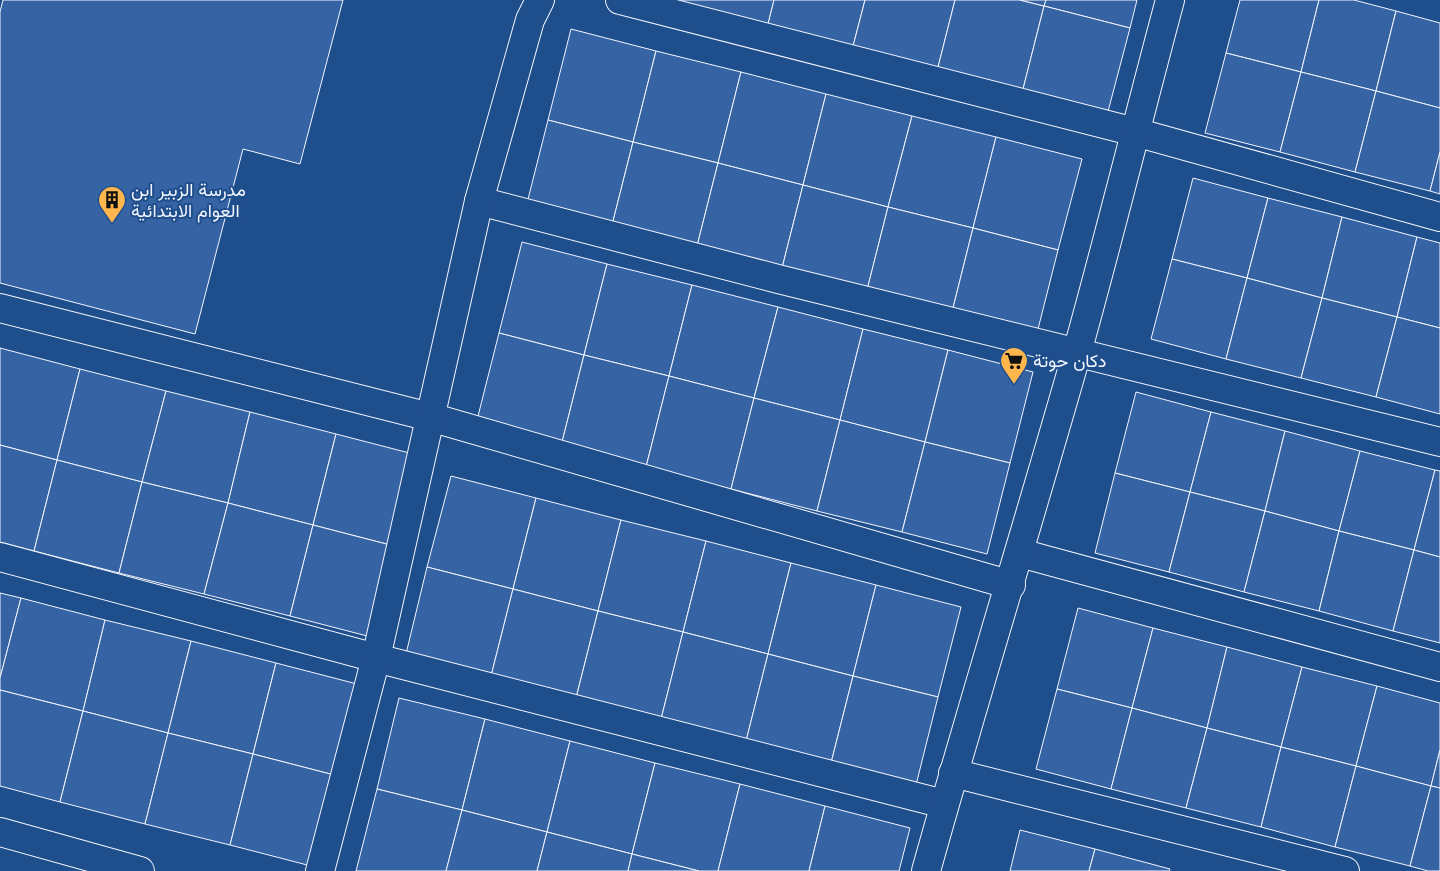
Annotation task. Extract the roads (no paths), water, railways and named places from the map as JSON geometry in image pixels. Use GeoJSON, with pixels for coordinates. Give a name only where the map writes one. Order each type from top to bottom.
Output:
{"type":"FeatureCollection","features":[{"type":"Feature","properties":{"kind":"street"},"geometry":{"type":"LineString","coordinates":[[320,871],[376,658],[479,202],[530,20],[540,0]]}},
{"type":"Feature","properties":{"kind":"street"},"geometry":{"type":"LineString","coordinates":[[620,0],[1135,132],[1440,217]]}},
{"type":"Feature","properties":{"kind":"street"},"geometry":{"type":"LineString","coordinates":[[926,871],[952,773],[1020,553],[1077,353],[1170,0]]}},
{"type":"Feature","properties":{"kind":"street"},"geometry":{"type":"LineString","coordinates":[[479,202],[778,279],[1440,442]]}},
{"type":"Feature","properties":{"kind":"street"},"geometry":{"type":"LineString","coordinates":[[0,308],[430,417],[1010,585]]}},
{"type":"Feature","properties":{"kind":"street"},"geometry":{"type":"LineString","coordinates":[[1020,553],[1440,667]]}},
{"type":"Feature","properties":{"kind":"street"},"geometry":{"type":"LineString","coordinates":[[0,557],[376,658],[944,804]]}},
{"type":"Feature","properties":{"kind":"street"},"geometry":{"type":"LineString","coordinates":[[952,773],[1345,871]]}},
{"type":"Feature","properties":{"kind":"street"},"geometry":{"type":"LineString","coordinates":[[0,832],[140,871]]}},
{"type":"Feature","properties":{"kind":"place","name":"مدرسة الزبير ابن العوام الابتدائية"},"geometry":{"type":"Point","coordinates":[112,224]}},
{"type":"Feature","properties":{"kind":"place","name":"دكان حوتة"},"geometry":{"type":"Point","coordinates":[1014,385]}}]}
